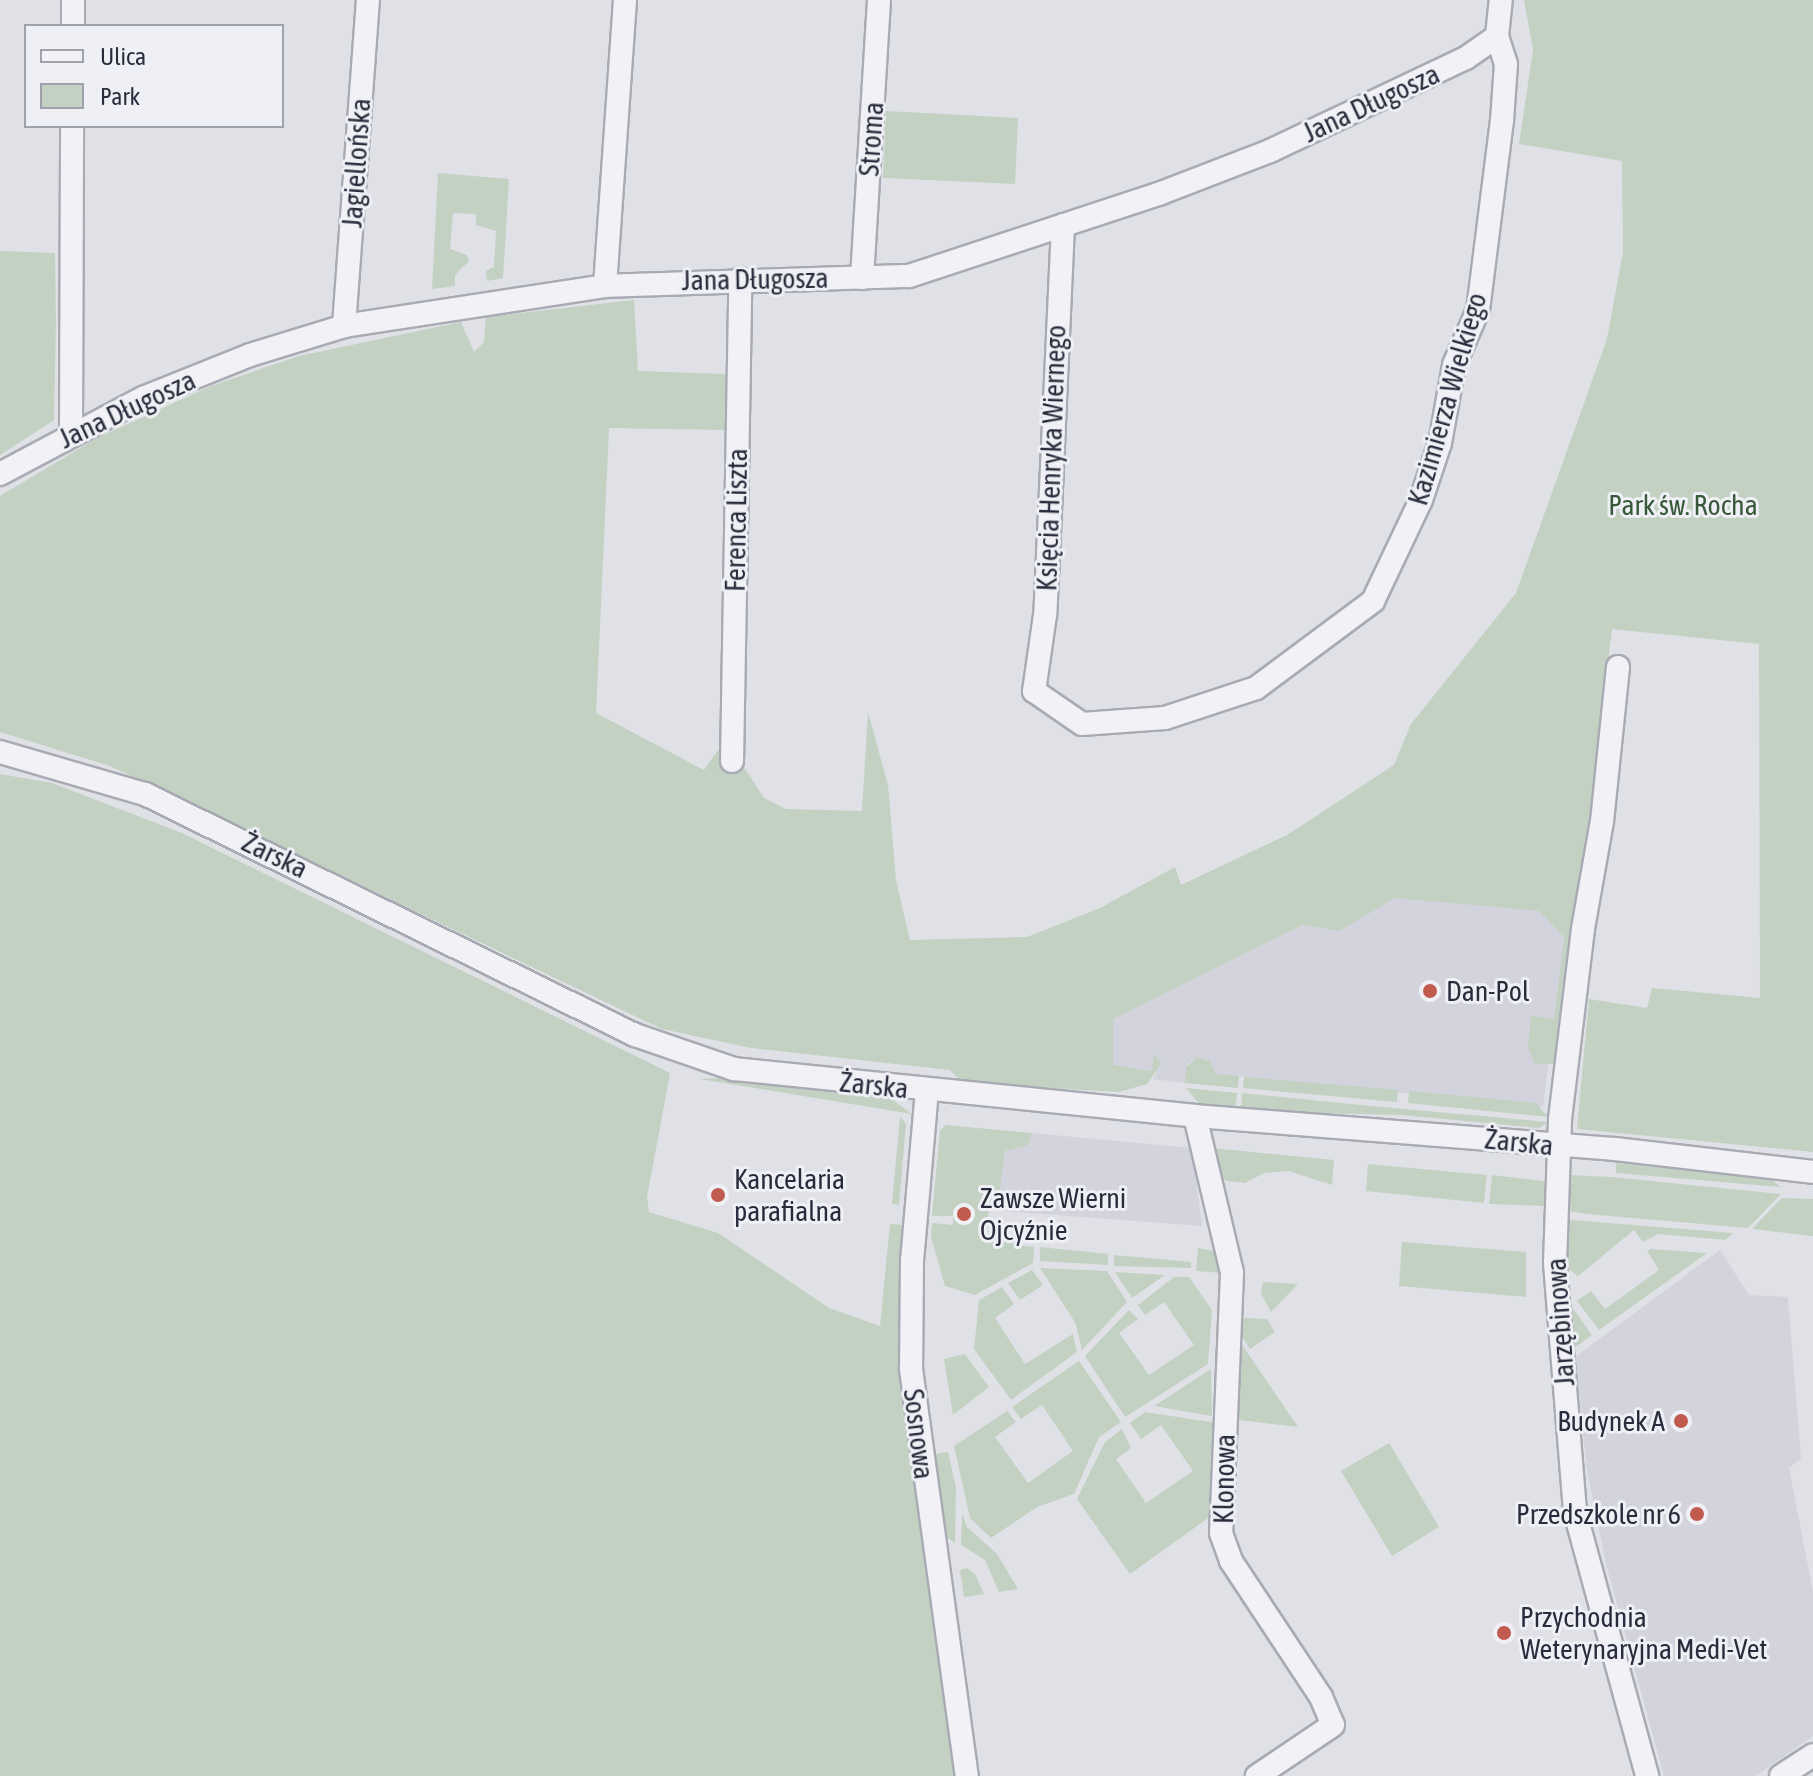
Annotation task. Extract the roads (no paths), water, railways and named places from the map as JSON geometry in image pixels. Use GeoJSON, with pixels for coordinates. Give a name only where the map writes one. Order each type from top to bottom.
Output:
{"type":"FeatureCollection","features":[{"type":"Feature","properties":{"kind":"street"},"geometry":{"type":"LineString","coordinates":[[73,0],[73,24]]}},
{"type":"Feature","properties":{"kind":"street","name":"Jagiellońska"},"geometry":{"type":"LineString","coordinates":[[344,326],[368,0]]}},
{"type":"Feature","properties":{"kind":"street"},"geometry":{"type":"LineString","coordinates":[[605,286],[625,0]]}},
{"type":"Feature","properties":{"kind":"street","name":"Stroma"},"geometry":{"type":"LineString","coordinates":[[862,278],[879,0]]}},
{"type":"Feature","properties":{"kind":"street","name":"Kazimierza Wielkiego"},"geometry":{"type":"LineString","coordinates":[[1034,691],[1082,724],[1165,718],[1256,688],[1373,601],[1421,500],[1440,443],[1454,365],[1478,310],[1502,121],[1506,64],[1497,36],[1501,0]]}},
{"type":"Feature","properties":{"kind":"street","name":"Jana Długosza"},"geometry":{"type":"LineString","coordinates":[[0,474],[71,433],[208,371],[344,326],[605,286],[740,279],[909,276],[1270,151],[1466,58],[1497,36]]}},
{"type":"Feature","properties":{"kind":"street"},"geometry":{"type":"LineString","coordinates":[[71,433],[72,128]]}},
{"type":"Feature","properties":{"kind":"street","name":"Księcia Henryka Wiernego"},"geometry":{"type":"LineString","coordinates":[[1034,691],[1045,615],[1063,225]]}},
{"type":"Feature","properties":{"kind":"street","name":"Ferenca Liszta"},"geometry":{"type":"LineString","coordinates":[[732,761],[740,279]]}},
{"type":"Feature","properties":{"kind":"street","name":"Jarzębinowa"},"geometry":{"type":"LineString","coordinates":[[1618,667],[1558,1146],[1556,1282],[1579,1535],[1647,1776]]}},
{"type":"Feature","properties":{"kind":"street","name":"Żarska"},"geometry":{"type":"LineString","coordinates":[[0,752],[145,794],[671,1050],[756,1073],[1813,1172]]}},
{"type":"Feature","properties":{"kind":"street","name":"Sosnowa"},"geometry":{"type":"LineString","coordinates":[[927,1090],[910,1299],[911,1369],[967,1776]]}},
{"type":"Feature","properties":{"kind":"street","name":"Klonowa"},"geometry":{"type":"LineString","coordinates":[[1195,1116],[1232,1273],[1221,1533],[1238,1573],[1321,1697],[1333,1725],[1257,1776]]}},
{"type":"Feature","properties":{"kind":"street"},"geometry":{"type":"LineString","coordinates":[[1781,1776],[1813,1755]]}},
{"type":"Feature","properties":{"kind":"place","name":"Dan-Pol"},"geometry":{"type":"Point","coordinates":[1430,991]}},
{"type":"Feature","properties":{"kind":"place","name":"Kancelaria parafialna"},"geometry":{"type":"Point","coordinates":[718,1195]}},
{"type":"Feature","properties":{"kind":"place","name":"Zawsze Wierni Ojcyźnie"},"geometry":{"type":"Point","coordinates":[964,1214]}},
{"type":"Feature","properties":{"kind":"place","name":"Budynek A"},"geometry":{"type":"Point","coordinates":[1681,1421]}},
{"type":"Feature","properties":{"kind":"place","name":"Przedszkole nr 6"},"geometry":{"type":"Point","coordinates":[1697,1514]}},
{"type":"Feature","properties":{"kind":"place","name":"Przychodnia Weterynaryjna Medi-Vet"},"geometry":{"type":"Point","coordinates":[1504,1633]}},
{"type":"Feature","properties":{"kind":"park label","name":"Park św. Rocha"},"geometry":{"type":"Point","coordinates":[1683,505]}}]}
